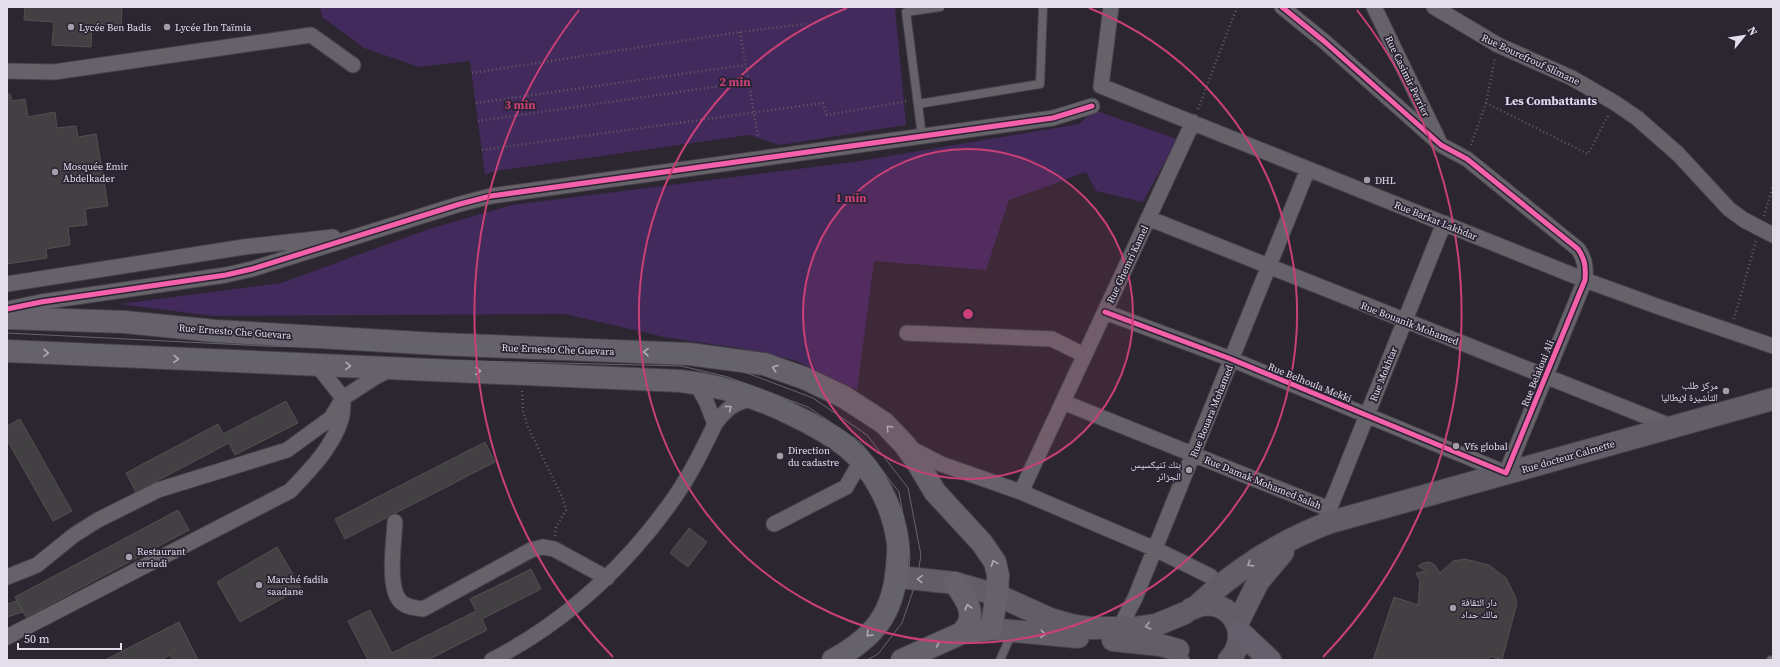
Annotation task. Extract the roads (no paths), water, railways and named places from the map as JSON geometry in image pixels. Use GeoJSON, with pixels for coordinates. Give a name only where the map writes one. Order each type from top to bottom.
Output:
{"type":"FeatureCollection","features":[{"type":"Feature","properties":{"kind":"highway"},"geometry":{"type":"LineString","coordinates":[[1237,645],[1270,660]]}},
{"type":"Feature","properties":{"kind":"main road","name":"Rue Ernesto Che Guevara"},"geometry":{"type":"LineString","coordinates":[[7,318],[125,322],[215,330],[438,344],[712,356],[764,364],[804,378],[844,397],[884,424],[905,445],[935,492],[989,552],[995,562],[998,575],[997,595],[991,628]]}},
{"type":"Feature","properties":{"kind":"main road"},"geometry":{"type":"LineString","coordinates":[[7,351],[696,382],[756,399],[818,427],[848,448],[873,476],[884,496],[894,524],[898,545],[896,575],[890,601],[883,618],[868,636],[850,651],[833,660]]}},
{"type":"Feature","properties":{"kind":"main road","name":"Rue docteur Calmette"},"geometry":{"type":"LineString","coordinates":[[1191,610],[1250,565],[1326,517],[1506,473],[1773,399]]}},
{"type":"Feature","properties":{"kind":"main road","name":"Rue docteur Calmette"},"geometry":{"type":"LineString","coordinates":[[1237,645],[1258,582],[1296,537]]}},
{"type":"Feature","properties":{"kind":"main road"},"geometry":{"type":"LineString","coordinates":[[896,575],[908,578],[955,583],[997,595],[1050,619],[1075,626],[1119,629],[1146,627],[1207,604],[1217,605],[1232,616],[1237,645]]}},
{"type":"Feature","properties":{"kind":"main road"},"geometry":{"type":"LineString","coordinates":[[955,583],[970,609],[969,622],[962,633]]}},
{"type":"Feature","properties":{"kind":"main road"},"geometry":{"type":"LineString","coordinates":[[1183,657],[1176,640],[1176,629],[1180,618],[1191,610]]}},
{"type":"Feature","properties":{"kind":"main road"},"geometry":{"type":"LineString","coordinates":[[911,659],[962,633],[991,628],[1012,632],[1151,644],[1183,657]]}},
{"type":"Feature","properties":{"kind":"street","name":"Rue Barkat Lakhdar"},"geometry":{"type":"LineString","coordinates":[[1111,7],[1101,86],[1585,280],[1773,346]]}},
{"type":"Feature","properties":{"kind":"street"},"geometry":{"type":"LineString","coordinates":[[1282,7],[1325,42],[1441,145],[1467,159],[1578,249],[1582,255],[1586,267],[1585,280]]}},
{"type":"Feature","properties":{"kind":"street","name":"Rue Casimir Perrier"},"geometry":{"type":"LineString","coordinates":[[1374,7],[1441,145]]}},
{"type":"Feature","properties":{"kind":"street","name":"Rue Bourefrouf Slimane"},"geometry":{"type":"LineString","coordinates":[[1434,7],[1498,45],[1572,78],[1615,103],[1637,118],[1678,154],[1729,209],[1744,220],[1766,232]]}},
{"type":"Feature","properties":{"kind":"street"},"geometry":{"type":"LineString","coordinates":[[7,71],[54,72],[311,35],[353,65]]}},
{"type":"Feature","properties":{"kind":"street"},"geometry":{"type":"LineString","coordinates":[[7,309],[49,301],[226,275],[252,269],[460,204],[491,196],[1053,118],[1092,106]]}},
{"type":"Feature","properties":{"kind":"street","name":"Rue Ghemri Kamel"},"geometry":{"type":"LineString","coordinates":[[1021,492],[1193,122]]}},
{"type":"Feature","properties":{"kind":"street","name":"Rue Bouara Mohamed"},"geometry":{"type":"LineString","coordinates":[[1119,629],[1135,598],[1308,168]]}},
{"type":"Feature","properties":{"kind":"street","name":"Rue Bouanik Mohamed"},"geometry":{"type":"LineString","coordinates":[[1148,218],[1404,321],[1546,375],[1673,427]]}},
{"type":"Feature","properties":{"kind":"street","name":"Rue Mokhtar"},"geometry":{"type":"LineString","coordinates":[[1326,517],[1444,223]]}},
{"type":"Feature","properties":{"kind":"street"},"geometry":{"type":"LineString","coordinates":[[7,284],[244,247],[367,234]]}},
{"type":"Feature","properties":{"kind":"street","name":"Rue Belaloui Ali"},"geometry":{"type":"LineString","coordinates":[[1506,473],[1585,280]]}},
{"type":"Feature","properties":{"kind":"street","name":"Rue Belhoula Mekki"},"geometry":{"type":"LineString","coordinates":[[1104,312],[1231,359],[1367,414],[1506,473]]}},
{"type":"Feature","properties":{"kind":"street"},"geometry":{"type":"LineString","coordinates":[[907,332],[1052,339],[1084,355]]}},
{"type":"Feature","properties":{"kind":"street"},"geometry":{"type":"LineString","coordinates":[[7,637],[290,491],[309,471],[328,446],[341,420],[343,398],[317,365]]}},
{"type":"Feature","properties":{"kind":"street"},"geometry":{"type":"LineString","coordinates":[[7,577],[37,566],[74,535],[98,520],[158,490],[287,450],[331,418],[343,398],[377,376],[397,368]]}},
{"type":"Feature","properties":{"kind":"street"},"geometry":{"type":"LineString","coordinates":[[696,382],[706,401],[715,424]]}},
{"type":"Feature","properties":{"kind":"street"},"geometry":{"type":"LineString","coordinates":[[492,660],[544,630],[572,609],[607,578],[635,547],[682,487],[715,424],[728,408],[742,400],[756,399]]}},
{"type":"Feature","properties":{"kind":"street","name":"Rue Damak Mohamed Salah"},"geometry":{"type":"LineString","coordinates":[[1063,402],[1193,454],[1326,517]]}},
{"type":"Feature","properties":{"kind":"street"},"geometry":{"type":"LineString","coordinates":[[905,445],[941,464],[1021,492],[1155,549],[1210,576],[1220,587]]}},
{"type":"Feature","properties":{"kind":"street"},"geometry":{"type":"LineString","coordinates":[[774,524],[846,487],[861,462]]}},
{"type":"Feature","properties":{"kind":"street"},"geometry":{"type":"LineString","coordinates":[[395,522],[394,593],[400,603],[411,607],[423,609],[531,550],[543,548],[554,549],[607,578]]}},
{"type":"Feature","properties":{"kind":"lane"},"geometry":{"type":"LineString","coordinates":[[922,136],[906,12],[940,7]]}},
{"type":"Feature","properties":{"kind":"lane"},"geometry":{"type":"LineString","coordinates":[[918,102],[1040,84],[1043,7]]}},
{"type":"Feature","properties":{"kind":"lane"},"geometry":{"type":"LineString","coordinates":[[1000,660],[1012,632]]}},
{"type":"Feature","properties":{"kind":"tram line"},"geometry":{"type":"LineString","coordinates":[[7,333],[265,346],[682,356],[731,367],[813,398],[867,435],[908,488],[921,555],[917,579],[902,623],[878,654],[867,660]]}},
{"type":"Feature","properties":{"kind":"tram line"},"geometry":{"type":"LineString","coordinates":[[7,343],[264,356],[681,366],[728,377],[808,407],[860,442],[899,492],[910,556],[908,578],[893,618],[871,646],[846,660]]}},
{"type":"Feature","properties":{"kind":"place","name":"Lycée Ben Badis"},"geometry":{"type":"Point","coordinates":[71,27]}},
{"type":"Feature","properties":{"kind":"place","name":"Lycée Ibn Taïmia"},"geometry":{"type":"Point","coordinates":[167,27]}},
{"type":"Feature","properties":{"kind":"place","name":"Mosquée Emir Abdelkader"},"geometry":{"type":"Point","coordinates":[55,172]}},
{"type":"Feature","properties":{"kind":"place","name":"DHL"},"geometry":{"type":"Point","coordinates":[1367,180]}},
{"type":"Feature","properties":{"kind":"place","name":"مركز طلب التأشيرة لإيطاليا"},"geometry":{"type":"Point","coordinates":[1726,391]}},
{"type":"Feature","properties":{"kind":"place","name":"Vfs global"},"geometry":{"type":"Point","coordinates":[1456,446]}},
{"type":"Feature","properties":{"kind":"place","name":"Direction du cadastre"},"geometry":{"type":"Point","coordinates":[780,456]}},
{"type":"Feature","properties":{"kind":"place","name":"بنك تنيكسيس الجزائر"},"geometry":{"type":"Point","coordinates":[1189,470]}},
{"type":"Feature","properties":{"kind":"place","name":"Restaurant erriadi"},"geometry":{"type":"Point","coordinates":[129,557]}},
{"type":"Feature","properties":{"kind":"place","name":"Marché fadila saadane"},"geometry":{"type":"Point","coordinates":[259,585]}},
{"type":"Feature","properties":{"kind":"place","name":"دار الثقافة مالك حداد"},"geometry":{"type":"Point","coordinates":[1453,608]}},
{"type":"Feature","properties":{"kind":"district","name":"Les Combattants"},"geometry":{"type":"Point","coordinates":[1551,101]}}]}
